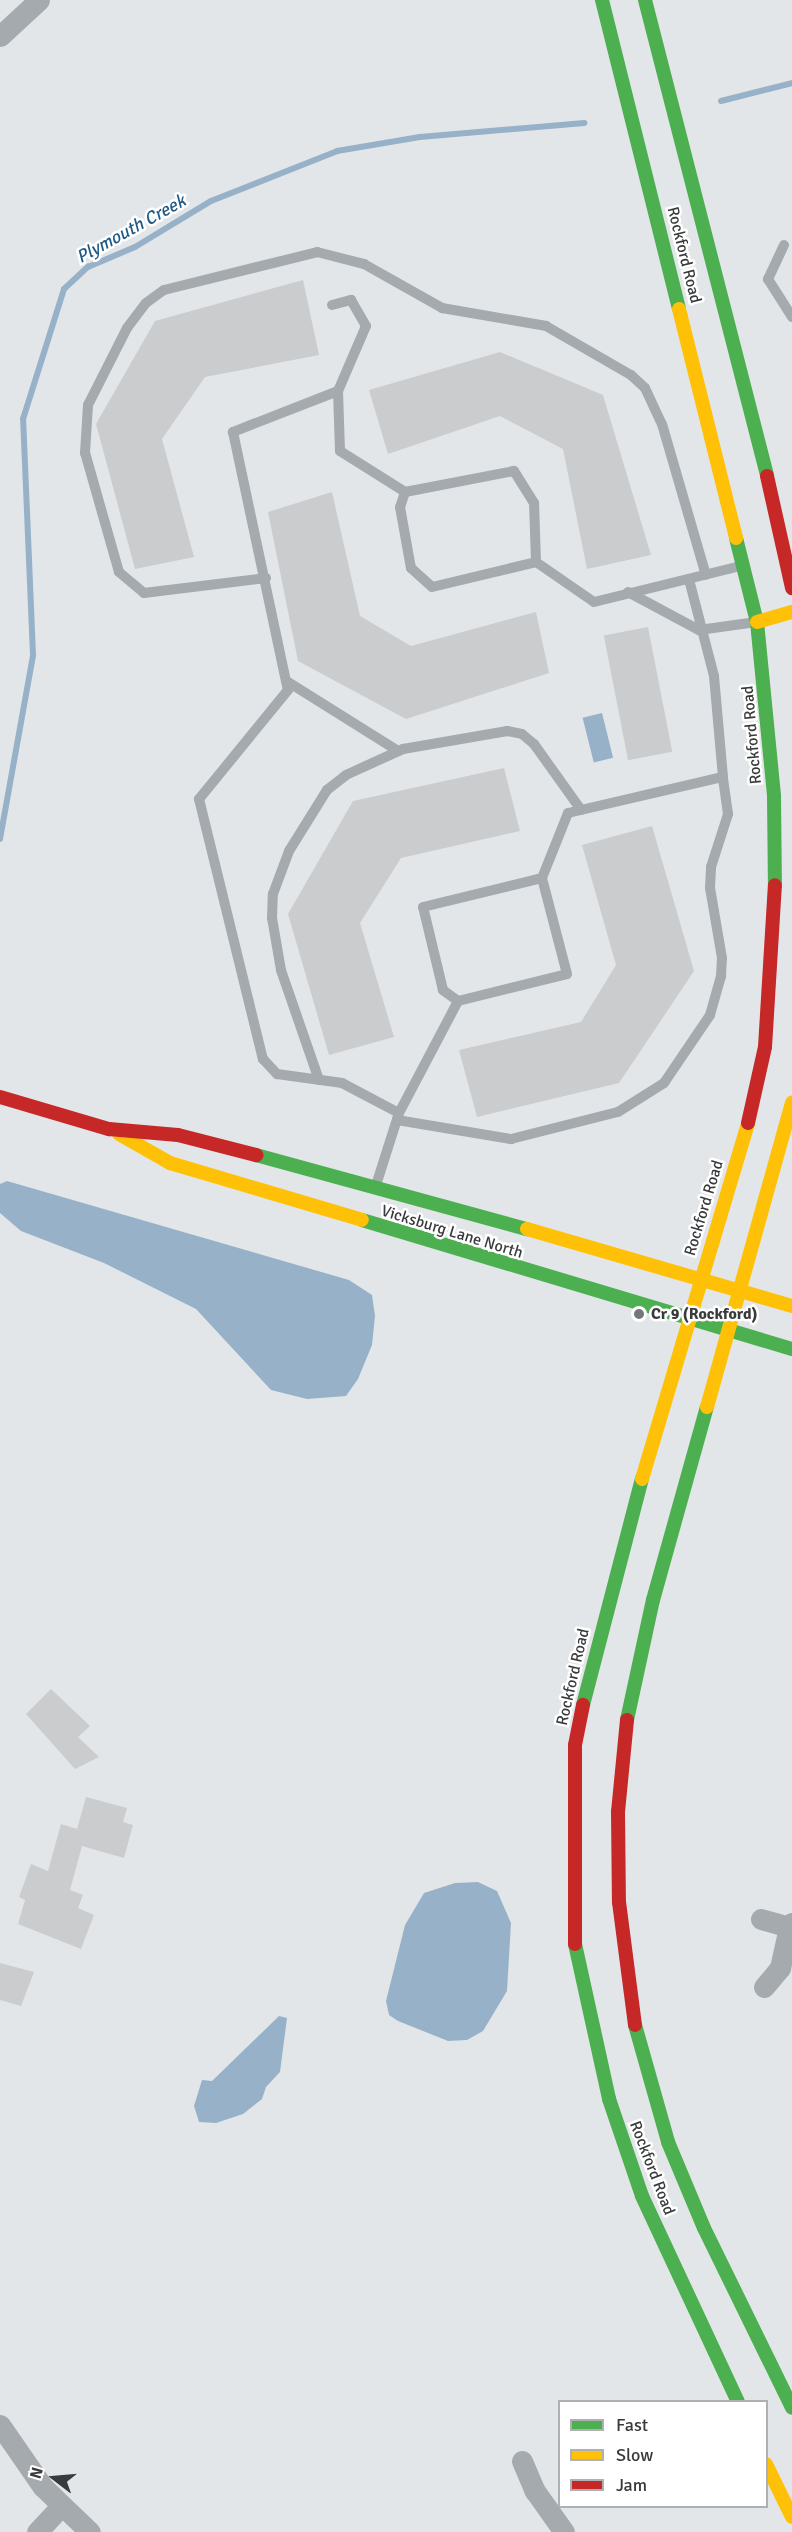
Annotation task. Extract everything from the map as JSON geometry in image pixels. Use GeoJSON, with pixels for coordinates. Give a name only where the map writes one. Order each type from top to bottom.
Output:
{"type":"FeatureCollection","features":[{"type":"Feature","properties":{"kind":"main road","name":"Rockford Road"},"geometry":{"type":"LineString","coordinates":[[602,0],[755,563],[757,622],[774,796],[775,931],[765,1047],[751,1110],[687,1319],[596,1645],[575,1745],[572,1929],[606,2088],[642,2196],[737,2400]]}},
{"type":"Feature","properties":{"kind":"main road","name":"Rockford Road"},"geometry":{"type":"LineString","coordinates":[[645,0],[789,556],[792,588]]}},
{"type":"Feature","properties":{"kind":"main road"},"geometry":{"type":"LineString","coordinates":[[755,563],[789,556]]}},
{"type":"Feature","properties":{"kind":"main road"},"geometry":{"type":"LineString","coordinates":[[757,622],[792,612]]}},
{"type":"Feature","properties":{"kind":"main road","name":"Vicksburg Lane North"},"geometry":{"type":"LineString","coordinates":[[0,1097],[109,1129],[178,1135],[376,1186],[792,1306]]}},
{"type":"Feature","properties":{"kind":"main road","name":"Rockford Road"},"geometry":{"type":"LineString","coordinates":[[792,1103],[653,1600],[627,1715],[618,1812],[619,1902],[628,1989],[668,2142],[704,2228],[792,2408]]}},
{"type":"Feature","properties":{"kind":"main road","name":"Vicksburg Lane North"},"geometry":{"type":"LineString","coordinates":[[109,1129],[170,1163],[792,1349]]}},
{"type":"Feature","properties":{"kind":"main road"},"geometry":{"type":"LineString","coordinates":[[768,2467],[792,2517]]}},
{"type":"Feature","properties":{"kind":"street"},"geometry":{"type":"LineString","coordinates":[[0,36],[39,0]]}},
{"type":"Feature","properties":{"kind":"street"},"geometry":{"type":"LineString","coordinates":[[761,1919],[791,1925],[780,1968],[764,1987]]}},
{"type":"Feature","properties":{"kind":"street"},"geometry":{"type":"LineString","coordinates":[[0,2425],[61,2506],[90,2532]]}},
{"type":"Feature","properties":{"kind":"street"},"geometry":{"type":"LineString","coordinates":[[522,2461],[535,2491],[564,2532]]}},
{"type":"Feature","properties":{"kind":"street"},"geometry":{"type":"LineString","coordinates":[[37,2532],[61,2506]]}},
{"type":"Feature","properties":{"kind":"lane"},"geometry":{"type":"LineString","coordinates":[[784,245],[768,279],[792,317]]}},
{"type":"Feature","properties":{"kind":"lane"},"geometry":{"type":"LineString","coordinates":[[266,578],[144,593],[119,572],[85,453],[88,405],[127,328],[146,303],[164,290],[317,252],[364,264],[442,308],[546,326],[631,375],[645,388],[663,424],[706,575]]}},
{"type":"Feature","properties":{"kind":"lane"},"geometry":{"type":"LineString","coordinates":[[332,305],[351,300],[366,326],[338,391],[340,452],[405,492],[514,471],[534,502],[536,562]]}},
{"type":"Feature","properties":{"kind":"lane"},"geometry":{"type":"LineString","coordinates":[[338,391],[233,432],[266,578],[288,690],[199,799],[263,1059],[277,1074],[342,1083],[398,1117],[511,1139],[618,1112],[664,1083],[710,1015],[721,976],[722,958],[710,888],[711,867],[728,814],[714,676],[699,630],[689,579]]}},
{"type":"Feature","properties":{"kind":"lane"},"geometry":{"type":"LineString","coordinates":[[405,492],[400,507],[411,568],[432,587],[536,562],[594,602],[755,563]]}},
{"type":"Feature","properties":{"kind":"lane"},"geometry":{"type":"LineString","coordinates":[[628,592],[699,630],[757,622]]}},
{"type":"Feature","properties":{"kind":"lane"},"geometry":{"type":"LineString","coordinates":[[288,682],[398,751]]}},
{"type":"Feature","properties":{"kind":"lane"},"geometry":{"type":"LineString","coordinates":[[319,1080],[281,970],[273,894],[289,850],[327,790],[346,775],[398,751],[489,732],[522,734],[581,810]]}},
{"type":"Feature","properties":{"kind":"lane"},"geometry":{"type":"LineString","coordinates":[[376,1186],[398,1117],[458,1001],[567,974],[542,878],[568,813],[723,777]]}},
{"type":"Feature","properties":{"kind":"lane"},"geometry":{"type":"LineString","coordinates":[[458,1001],[443,990],[423,907],[542,878]]}},
{"type":"Feature","properties":{"kind":"water"},"geometry":{"type":"Polygon","coordinates":[[[602,713],[613,758],[594,762],[583,718],[602,713]]]}},
{"type":"Feature","properties":{"kind":"water"},"geometry":{"type":"Polygon","coordinates":[[[7,1181],[349,1280],[372,1295],[375,1316],[372,1345],[358,1379],[346,1396],[307,1399],[271,1390],[196,1309],[104,1263],[21,1231],[0,1213],[0,1184],[7,1181]]]}},
{"type":"Feature","properties":{"kind":"water"},"geometry":{"type":"Polygon","coordinates":[[[478,1882],[497,1891],[511,1923],[507,1991],[483,2031],[467,2040],[448,2041],[398,2021],[389,2015],[386,2001],[405,1925],[424,1893],[455,1883],[478,1882]]]}},
{"type":"Feature","properties":{"kind":"water"},"geometry":{"type":"Polygon","coordinates":[[[279,2016],[287,2018],[280,2072],[266,2087],[262,2099],[243,2114],[216,2123],[199,2122],[194,2106],[202,2080],[212,2081],[279,2016]]]}},
{"type":"Feature","properties":{"kind":"building"},"geometry":{"type":"Polygon","coordinates":[[[303,280],[319,355],[205,377],[162,439],[194,557],[135,569],[96,424],[155,321],[303,280]]]}},
{"type":"Feature","properties":{"kind":"building"},"geometry":{"type":"Polygon","coordinates":[[[500,352],[603,395],[651,555],[587,569],[563,449],[500,416],[388,454],[369,390],[500,352]]]}},
{"type":"Feature","properties":{"kind":"building"},"geometry":{"type":"Polygon","coordinates":[[[332,492],[360,616],[411,646],[536,612],[549,673],[406,719],[298,661],[268,512],[332,492]]]}},
{"type":"Feature","properties":{"kind":"building"},"geometry":{"type":"Polygon","coordinates":[[[648,627],[672,752],[628,760],[604,636],[648,627]]]}},
{"type":"Feature","properties":{"kind":"building"},"geometry":{"type":"Polygon","coordinates":[[[504,768],[520,831],[401,858],[360,923],[394,1037],[329,1055],[288,914],[353,801],[504,768]]]}},
{"type":"Feature","properties":{"kind":"building"},"geometry":{"type":"Polygon","coordinates":[[[652,826],[694,971],[619,1083],[477,1117],[459,1050],[581,1022],[616,965],[582,845],[652,826]]]}},
{"type":"Feature","properties":{"kind":"building"},"geometry":{"type":"Polygon","coordinates":[[[51,1689],[90,1726],[78,1737],[99,1757],[75,1769],[26,1714],[51,1689]]]}},
{"type":"Feature","properties":{"kind":"building"},"geometry":{"type":"Polygon","coordinates":[[[86,1797],[127,1808],[123,1822],[133,1825],[124,1858],[82,1846],[70,1890],[83,1895],[78,1908],[94,1915],[81,1949],[18,1924],[25,1900],[19,1897],[31,1864],[48,1871],[61,1824],[77,1829],[86,1797]]]}},
{"type":"Feature","properties":{"kind":"building"},"geometry":{"type":"Polygon","coordinates":[[[0,1963],[34,1972],[21,2006],[0,2000],[0,1963]]]}},
{"type":"Feature","properties":{"kind":"waterway","name":"Plymouth Creek"},"geometry":{"type":"LineString","coordinates":[[721,101],[792,83]]}},
{"type":"Feature","properties":{"kind":"waterway","name":"Plymouth Creek"},"geometry":{"type":"LineString","coordinates":[[0,839],[33,655],[23,419],[64,289],[88,267],[135,247],[211,201],[337,151],[420,137],[584,123]]}},
{"type":"Feature","properties":{"kind":"traffic: fast"},"geometry":{"type":"LineString","coordinates":[[602,0],[679,309]]}},
{"type":"Feature","properties":{"kind":"traffic: fast"},"geometry":{"type":"LineString","coordinates":[[645,0],[767,476]]}},
{"type":"Feature","properties":{"kind":"traffic: fast"},"geometry":{"type":"LineString","coordinates":[[736,538],[757,622],[774,796],[775,885]]}},
{"type":"Feature","properties":{"kind":"traffic: fast"},"geometry":{"type":"LineString","coordinates":[[256,1155],[527,1229]]}},
{"type":"Feature","properties":{"kind":"traffic: fast"},"geometry":{"type":"LineString","coordinates":[[362,1220],[792,1349]]}},
{"type":"Feature","properties":{"kind":"traffic: fast"},"geometry":{"type":"LineString","coordinates":[[627,1720],[653,1600],[707,1407]]}},
{"type":"Feature","properties":{"kind":"traffic: fast"},"geometry":{"type":"LineString","coordinates":[[583,1705],[642,1479]]}},
{"type":"Feature","properties":{"kind":"traffic: fast"},"geometry":{"type":"LineString","coordinates":[[575,1944],[609,2099],[642,2196],[737,2400]]}},
{"type":"Feature","properties":{"kind":"traffic: fast"},"geometry":{"type":"LineString","coordinates":[[635,2025],[668,2142],[704,2228],[792,2408]]}},
{"type":"Feature","properties":{"kind":"traffic: slow"},"geometry":{"type":"LineString","coordinates":[[679,309],[736,538]]}},
{"type":"Feature","properties":{"kind":"traffic: slow"},"geometry":{"type":"LineString","coordinates":[[757,622],[792,612]]}},
{"type":"Feature","properties":{"kind":"traffic: slow"},"geometry":{"type":"LineString","coordinates":[[707,1407],[792,1103]]}},
{"type":"Feature","properties":{"kind":"traffic: slow"},"geometry":{"type":"LineString","coordinates":[[642,1479],[748,1123]]}},
{"type":"Feature","properties":{"kind":"traffic: slow"},"geometry":{"type":"LineString","coordinates":[[119,1134],[170,1163],[362,1220]]}},
{"type":"Feature","properties":{"kind":"traffic: slow"},"geometry":{"type":"LineString","coordinates":[[527,1229],[792,1306]]}},
{"type":"Feature","properties":{"kind":"traffic: slow"},"geometry":{"type":"LineString","coordinates":[[768,2468],[792,2517]]}},
{"type":"Feature","properties":{"kind":"traffic: jam"},"geometry":{"type":"LineString","coordinates":[[767,476],[792,588]]}},
{"type":"Feature","properties":{"kind":"traffic: jam"},"geometry":{"type":"LineString","coordinates":[[748,1123],[765,1047],[775,885]]}},
{"type":"Feature","properties":{"kind":"traffic: jam"},"geometry":{"type":"LineString","coordinates":[[0,1097],[109,1129],[178,1135],[256,1155]]}},
{"type":"Feature","properties":{"kind":"traffic: jam"},"geometry":{"type":"LineString","coordinates":[[575,1944],[575,1745],[583,1705]]}},
{"type":"Feature","properties":{"kind":"traffic: jam"},"geometry":{"type":"LineString","coordinates":[[627,1720],[618,1812],[619,1902],[635,2025]]}},
{"type":"Feature","properties":{"kind":"place","name":"Cr 9 (Rockford)"},"geometry":{"type":"Point","coordinates":[639,1314]}}]}
